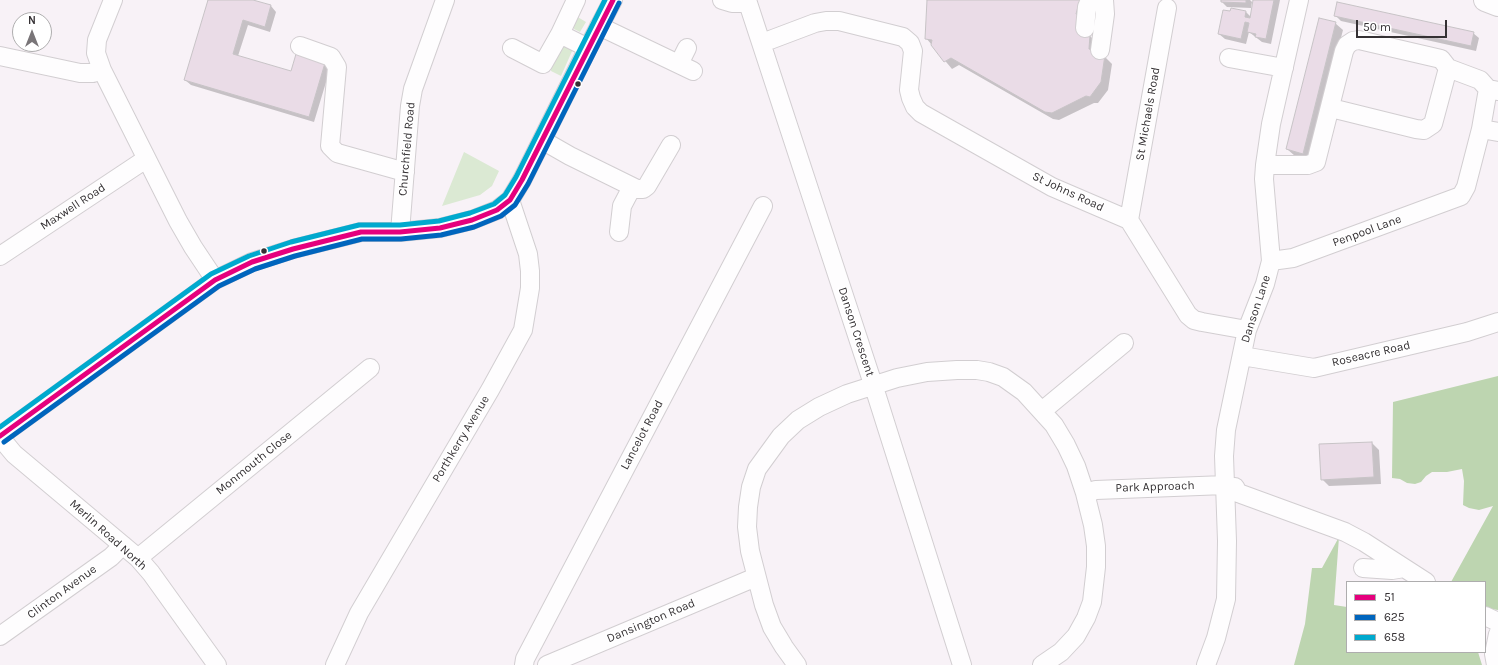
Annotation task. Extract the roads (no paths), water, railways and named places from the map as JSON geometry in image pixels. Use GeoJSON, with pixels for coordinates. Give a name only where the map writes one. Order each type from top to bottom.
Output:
{"type":"FeatureCollection","features":[{"type":"Feature","properties":{"kind":"main road"},"geometry":{"type":"LineString","coordinates":[[1485,0],[1498,5]]}},
{"type":"Feature","properties":{"kind":"street"},"geometry":{"type":"LineString","coordinates":[[114,0],[97,40],[96,53],[102,70],[146,159],[193,247],[215,280]]}},
{"type":"Feature","properties":{"kind":"street","name":"Churchfield Road"},"geometry":{"type":"LineString","coordinates":[[400,232],[410,106],[413,89],[445,0]]}},
{"type":"Feature","properties":{"kind":"street"},"geometry":{"type":"LineString","coordinates":[[512,48],[543,64],[560,34],[576,0]]}},
{"type":"Feature","properties":{"kind":"street"},"geometry":{"type":"LineString","coordinates":[[0,437],[215,280],[252,262],[293,249],[362,232],[400,232],[440,228],[472,220],[498,210],[510,200],[522,180],[613,0]]}},
{"type":"Feature","properties":{"kind":"street"},"geometry":{"type":"LineString","coordinates":[[722,0],[732,3],[747,1]]}},
{"type":"Feature","properties":{"kind":"street"},"geometry":{"type":"LineString","coordinates":[[1085,28],[1087,7],[1090,0]]}},
{"type":"Feature","properties":{"kind":"street"},"geometry":{"type":"LineString","coordinates":[[1100,50],[1104,26],[1104,0]]}},
{"type":"Feature","properties":{"kind":"street","name":"Danson Lane"},"geometry":{"type":"LineString","coordinates":[[1206,665],[1216,638],[1226,599],[1233,488],[1224,446],[1226,430],[1247,330],[1265,284],[1271,261],[1264,179],[1265,165],[1271,124],[1299,0]]}},
{"type":"Feature","properties":{"kind":"street","name":"Danson Crescent"},"geometry":{"type":"LineString","coordinates":[[747,1],[873,384],[962,665]]}},
{"type":"Feature","properties":{"kind":"street","name":"St Michaels Road"},"geometry":{"type":"LineString","coordinates":[[1129,220],[1167,8]]}},
{"type":"Feature","properties":{"kind":"street","name":"St Johns Road"},"geometry":{"type":"LineString","coordinates":[[762,43],[815,23],[826,21],[840,21],[903,37],[910,42],[913,51],[909,90],[915,106],[921,113],[1052,187],[1129,220]]}},
{"type":"Feature","properties":{"kind":"street"},"geometry":{"type":"LineString","coordinates":[[599,26],[686,67],[687,48]]}},
{"type":"Feature","properties":{"kind":"street"},"geometry":{"type":"LineString","coordinates":[[560,34],[588,48]]}},
{"type":"Feature","properties":{"kind":"street"},"geometry":{"type":"LineString","coordinates":[[1265,165],[1308,166],[1316,162],[1344,51],[1347,45],[1359,40],[1442,59],[1448,68],[1480,80],[1493,90],[1490,130]]}},
{"type":"Feature","properties":{"kind":"street"},"geometry":{"type":"LineString","coordinates":[[300,46],[331,57],[338,67],[330,146],[337,153],[405,172]]}},
{"type":"Feature","properties":{"kind":"street"},"geometry":{"type":"LineString","coordinates":[[0,56],[80,73],[93,73],[102,70]]}},
{"type":"Feature","properties":{"kind":"street"},"geometry":{"type":"LineString","coordinates":[[1229,58],[1284,68]]}},
{"type":"Feature","properties":{"kind":"street"},"geometry":{"type":"LineString","coordinates":[[1330,108],[1424,130],[1433,124],[1448,68]]}},
{"type":"Feature","properties":{"kind":"street","name":"Penpool Lane"},"geometry":{"type":"LineString","coordinates":[[1271,261],[1293,258],[1461,196],[1490,130]]}},
{"type":"Feature","properties":{"kind":"street"},"geometry":{"type":"LineString","coordinates":[[542,140],[552,144],[570,156],[636,189],[642,189],[648,186],[671,145]]}},
{"type":"Feature","properties":{"kind":"street","name":"Maxwell Road"},"geometry":{"type":"LineString","coordinates":[[0,256],[146,159]]}},
{"type":"Feature","properties":{"kind":"street"},"geometry":{"type":"LineString","coordinates":[[619,232],[622,206],[632,187]]}},
{"type":"Feature","properties":{"kind":"street","name":"Porthkerry Avenue"},"geometry":{"type":"LineString","coordinates":[[335,665],[359,613],[490,390],[523,330],[530,288],[530,271],[528,254],[510,200]]}},
{"type":"Feature","properties":{"kind":"street","name":"Lancelot Road"},"geometry":{"type":"LineString","coordinates":[[524,665],[524,659],[763,206]]}},
{"type":"Feature","properties":{"kind":"street"},"geometry":{"type":"LineString","coordinates":[[1129,220],[1188,315],[1194,320],[1247,330]]}},
{"type":"Feature","properties":{"kind":"street","name":"Roseacre Road"},"geometry":{"type":"LineString","coordinates":[[1242,356],[1314,368],[1467,332],[1498,322]]}},
{"type":"Feature","properties":{"kind":"street"},"geometry":{"type":"LineString","coordinates":[[1042,411],[1124,343]]}},
{"type":"Feature","properties":{"kind":"street","name":"Monmouth Close"},"geometry":{"type":"LineString","coordinates":[[138,558],[370,368]]}},
{"type":"Feature","properties":{"kind":"street"},"geometry":{"type":"LineString","coordinates":[[797,665],[772,627],[764,605],[750,551],[747,527],[748,507],[751,487],[757,469],[781,436],[798,420],[819,407],[873,384],[927,372],[956,370],[977,370],[989,372],[1003,377],[1024,392],[1054,425],[1076,466],[1085,493],[1096,546],[1096,567],[1092,602],[1086,618],[1076,636],[1061,652],[1042,665]]}},
{"type":"Feature","properties":{"kind":"street","name":"Merlin Road North"},"geometry":{"type":"LineString","coordinates":[[0,437],[14,454],[138,558],[217,665]]}},
{"type":"Feature","properties":{"kind":"street"},"geometry":{"type":"LineString","coordinates":[[1233,488],[1331,527],[1364,542],[1424,581]]}},
{"type":"Feature","properties":{"kind":"street","name":"Park Approach"},"geometry":{"type":"LineString","coordinates":[[1085,493],[1096,490],[1233,488]]}},
{"type":"Feature","properties":{"kind":"street","name":"Clinton Avenue"},"geometry":{"type":"LineString","coordinates":[[0,636],[111,557],[123,545]]}},
{"type":"Feature","properties":{"kind":"street"},"geometry":{"type":"LineString","coordinates":[[1363,568],[1392,570],[1404,568]]}},
{"type":"Feature","properties":{"kind":"street","name":"Dansington Road"},"geometry":{"type":"LineString","coordinates":[[547,665],[756,577]]}},
{"type":"Feature","properties":{"kind":"street"},"geometry":{"type":"LineString","coordinates":[[1486,616],[1498,622]]}},
{"type":"Feature","properties":{"kind":"street"},"geometry":{"type":"LineString","coordinates":[[1496,665],[1494,654],[1498,634]]}}]}
